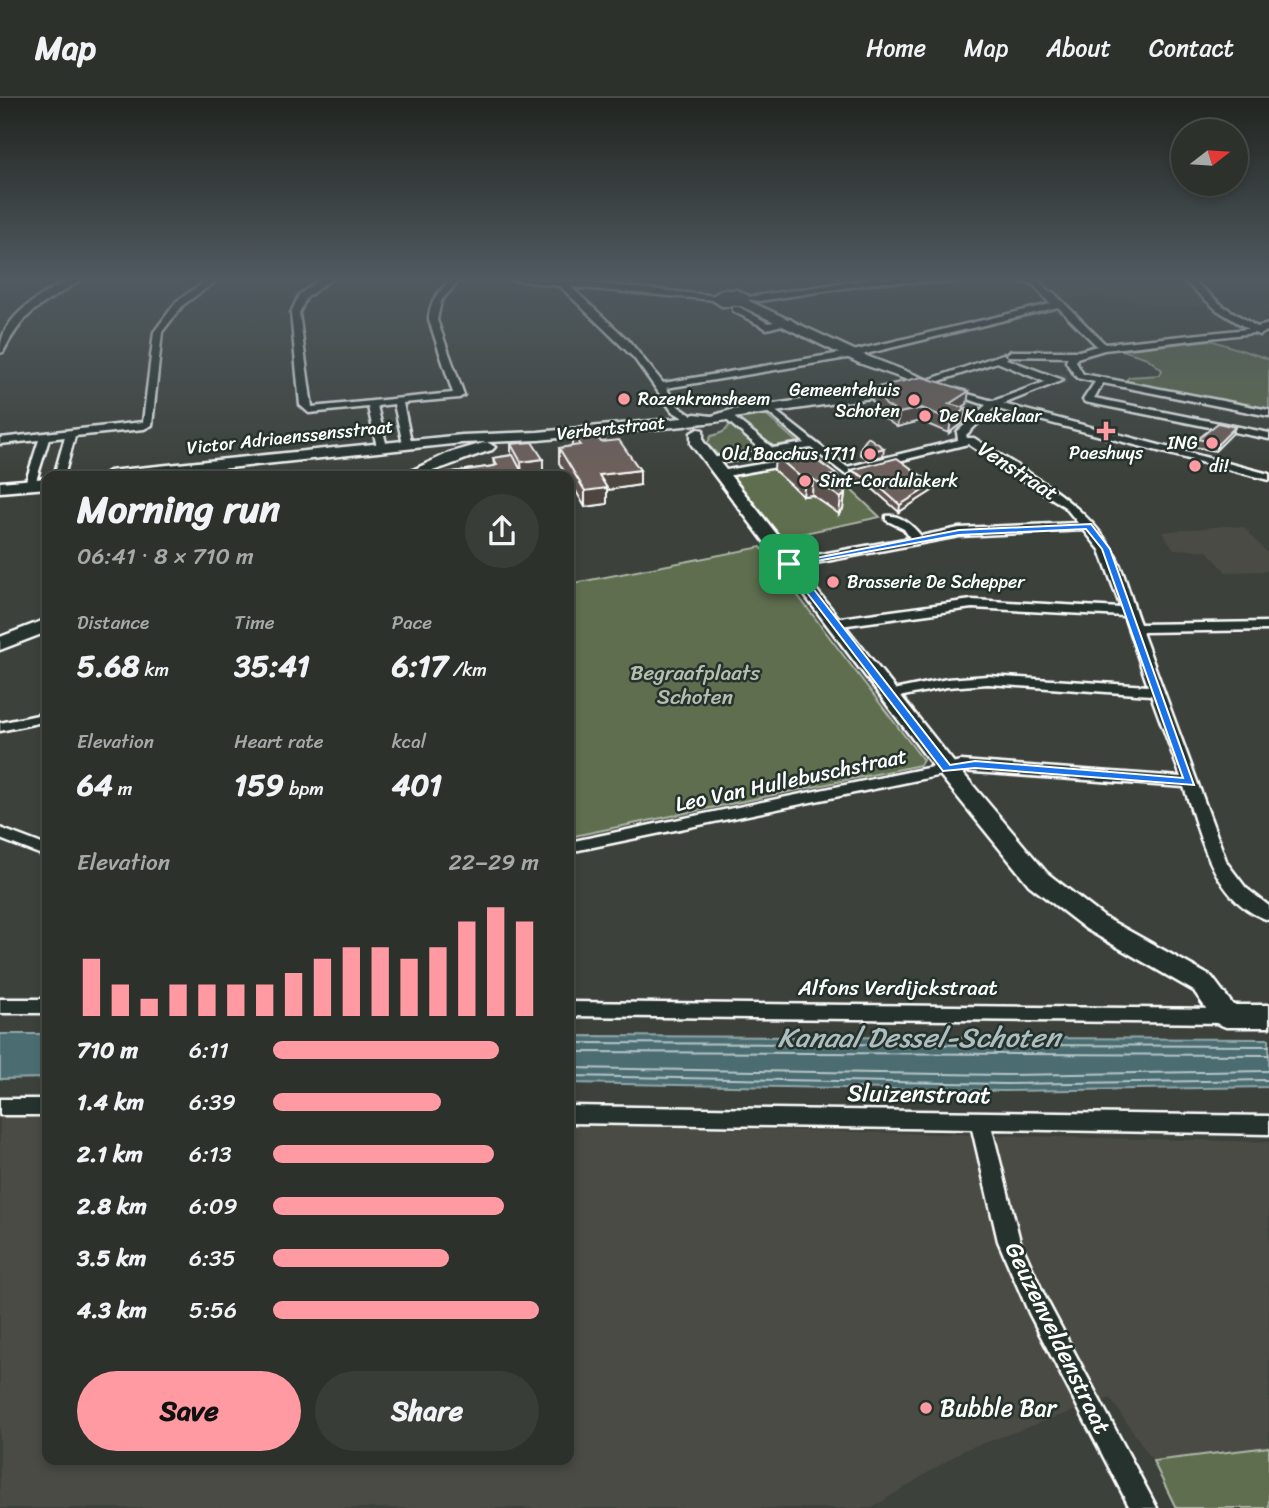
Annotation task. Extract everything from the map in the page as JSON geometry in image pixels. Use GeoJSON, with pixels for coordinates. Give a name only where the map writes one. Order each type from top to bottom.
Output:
{"type":"FeatureCollection","features":[{"type":"Feature","properties":{"kind":"street"},"geometry":{"type":"LineString","coordinates":[[0,441],[144,426],[148,423],[157,344]]}},
{"type":"Feature","properties":{"kind":"street"},"geometry":{"type":"LineString","coordinates":[[298,344],[305,405],[309,410],[320,411],[459,395],[441,344]]}},
{"type":"Feature","properties":{"kind":"street"},"geometry":{"type":"LineString","coordinates":[[625,344],[641,359],[678,414],[691,425],[696,441],[833,623],[1028,868],[1049,889],[1096,923],[1203,984],[1226,1016],[1269,1016]]}},
{"type":"Feature","properties":{"kind":"street"},"geometry":{"type":"LineString","coordinates":[[832,344],[991,405],[1269,477]]}},
{"type":"Feature","properties":{"kind":"street"},"geometry":{"type":"LineString","coordinates":[[660,386],[899,344]]}},
{"type":"Feature","properties":{"kind":"street"},"geometry":{"type":"LineString","coordinates":[[1099,344],[1103,347]]}},
{"type":"Feature","properties":{"kind":"street"},"geometry":{"type":"LineString","coordinates":[[1080,376],[1071,362],[1073,356],[1103,347],[1134,344]]}},
{"type":"Feature","properties":{"kind":"street"},"geometry":{"type":"LineString","coordinates":[[720,417],[899,390],[1004,357],[1080,354]]}},
{"type":"Feature","properties":{"kind":"street"},"geometry":{"type":"LineString","coordinates":[[768,408],[778,413],[845,471],[895,461],[963,440],[961,434],[991,405],[1055,381],[1004,357]]}},
{"type":"Feature","properties":{"kind":"street"},"geometry":{"type":"LineString","coordinates":[[1069,378],[1080,376],[1269,413]]}},
{"type":"Feature","properties":{"kind":"street"},"geometry":{"type":"LineString","coordinates":[[1100,382],[1088,400],[1269,436]]}},
{"type":"Feature","properties":{"kind":"street"},"geometry":{"type":"LineString","coordinates":[[398,402],[408,444]]}},
{"type":"Feature","properties":{"kind":"street"},"geometry":{"type":"LineString","coordinates":[[372,405],[382,447]]}},
{"type":"Feature","properties":{"kind":"street"},"geometry":{"type":"LineString","coordinates":[[720,417],[786,464]]}},
{"type":"Feature","properties":{"kind":"street","name":"Verbertstraat"},"geometry":{"type":"LineString","coordinates":[[420,471],[481,442],[659,422],[718,429],[720,417]]}},
{"type":"Feature","properties":{"kind":"street"},"geometry":{"type":"LineString","coordinates":[[60,471],[71,434]]}},
{"type":"Feature","properties":{"kind":"street"},"geometry":{"type":"LineString","coordinates":[[30,484],[45,436]]}},
{"type":"Feature","properties":{"kind":"street","name":"Venstraat"},"geometry":{"type":"LineString","coordinates":[[963,440],[970,440],[1041,484],[1069,505],[1106,549],[1213,848],[1229,882],[1248,902],[1269,914]]}},
{"type":"Feature","properties":{"kind":"street","name":"Victor Adriaenssensstraat"},"geometry":{"type":"LineString","coordinates":[[156,471],[408,444],[481,442]]}},
{"type":"Feature","properties":{"kind":"street"},"geometry":{"type":"LineString","coordinates":[[716,468],[771,451],[812,445]]}},
{"type":"Feature","properties":{"kind":"street"},"geometry":{"type":"LineString","coordinates":[[716,468],[786,464],[824,455]]}},
{"type":"Feature","properties":{"kind":"street"},"geometry":{"type":"LineString","coordinates":[[0,487],[42,483]]}},
{"type":"Feature","properties":{"kind":"street"},"geometry":{"type":"LineString","coordinates":[[890,518],[908,527],[918,539]]}},
{"type":"Feature","properties":{"kind":"street"},"geometry":{"type":"LineString","coordinates":[[789,564],[959,532],[1088,526]]}},
{"type":"Feature","properties":{"kind":"street"},"geometry":{"type":"LineString","coordinates":[[833,623],[972,604],[1128,612]]}},
{"type":"Feature","properties":{"kind":"street"},"geometry":{"type":"LineString","coordinates":[[1133,628],[1269,626]]}},
{"type":"Feature","properties":{"kind":"street"},"geometry":{"type":"LineString","coordinates":[[0,644],[42,627]]}},
{"type":"Feature","properties":{"kind":"street"},"geometry":{"type":"LineString","coordinates":[[889,695],[947,684],[988,680],[1156,691]]}},
{"type":"Feature","properties":{"kind":"street"},"geometry":{"type":"LineString","coordinates":[[0,727],[42,718]]}},
{"type":"Feature","properties":{"kind":"street","name":"Leo Van Hullebuschstraat"},"geometry":{"type":"LineString","coordinates":[[574,846],[975,764],[1190,783]]}},
{"type":"Feature","properties":{"kind":"street"},"geometry":{"type":"LineString","coordinates":[[0,833],[42,850]]}},
{"type":"Feature","properties":{"kind":"street"},"geometry":{"type":"LineString","coordinates":[[0,1006],[42,1006]]}},
{"type":"Feature","properties":{"kind":"street","name":"Alfons Verdijckstraat"},"geometry":{"type":"LineString","coordinates":[[574,1009],[1226,1016]]}},
{"type":"Feature","properties":{"kind":"street"},"geometry":{"type":"LineString","coordinates":[[0,1107],[42,1107]]}},
{"type":"Feature","properties":{"kind":"street","name":"Sluizenstraat"},"geometry":{"type":"LineString","coordinates":[[574,1114],[1269,1125]]}},
{"type":"Feature","properties":{"kind":"street","name":"Geuzenveldenstraat"},"geometry":{"type":"LineString","coordinates":[[980,1121],[1009,1241],[1037,1305],[1144,1508]]}},
{"type":"Feature","properties":{"kind":"shaded area"},"geometry":{"type":"Polygon","coordinates":[[[1226,344],[1269,344],[1269,357],[1226,344]]]}},
{"type":"Feature","properties":{"kind":"shaded area"},"geometry":{"type":"Polygon","coordinates":[[[1224,526],[1244,527],[1269,555],[1269,571],[1226,572],[1207,551],[1174,549],[1162,532],[1224,526]]]}},
{"type":"Feature","properties":{"kind":"shaded area"},"geometry":{"type":"Polygon","coordinates":[[[0,1111],[42,1113],[42,1465],[574,1465],[574,1125],[1269,1142],[1269,1447],[1153,1461],[1110,1398],[964,1450],[872,1508],[0,1508],[0,1111]]]}},
{"type":"Feature","properties":{"kind":"green space"},"geometry":{"type":"Polygon","coordinates":[[[1177,344],[1222,344],[1269,359],[1269,410],[1123,384],[1129,377],[1160,375],[1162,370],[1147,358],[1122,350],[1177,344]]]}},
{"type":"Feature","properties":{"kind":"green space"},"geometry":{"type":"Polygon","coordinates":[[[762,412],[797,442],[719,456],[707,444],[711,436],[727,428],[730,417],[762,412]]]}},
{"type":"Feature","properties":{"kind":"green space"},"geometry":{"type":"Polygon","coordinates":[[[818,459],[880,517],[782,538],[733,476],[772,468],[800,493],[814,460],[818,459]]]}},
{"type":"Feature","properties":{"kind":"green space","name":"Begraafplaats Schoten"},"geometry":{"type":"Polygon","coordinates":[[[761,547],[923,760],[920,765],[574,836],[574,583],[761,547]]]}},
{"type":"Feature","properties":{"kind":"green space"},"geometry":{"type":"Polygon","coordinates":[[[1269,1447],[1269,1508],[1176,1508],[1153,1461],[1269,1447]]]}},
{"type":"Feature","properties":{"kind":"water"},"geometry":{"type":"Polygon","coordinates":[[[0,1034],[42,1034],[42,1078],[0,1079],[0,1034]]]}},
{"type":"Feature","properties":{"kind":"water"},"geometry":{"type":"Polygon","coordinates":[[[574,1036],[1269,1039],[1269,1087],[1004,1091],[574,1083],[574,1036]]]}},
{"type":"Feature","properties":{"kind":"building"},"geometry":{"type":"Polygon","coordinates":[[[922,377],[969,391],[949,404],[966,408],[951,420],[922,408],[899,413],[886,405],[873,388],[922,377]]]}},
{"type":"Feature","properties":{"kind":"building"},"geometry":{"type":"Polygon","coordinates":[[[1218,423],[1235,427],[1218,444],[1198,439],[1218,423]]]}},
{"type":"Feature","properties":{"kind":"building"},"geometry":{"type":"Polygon","coordinates":[[[592,429],[601,442],[619,440],[640,470],[599,475],[607,488],[585,491],[559,448],[580,445],[572,432],[592,429]]]}},
{"type":"Feature","properties":{"kind":"building"},"geometry":{"type":"Polygon","coordinates":[[[868,437],[884,448],[869,452],[861,447],[868,437]]]}},
{"type":"Feature","properties":{"kind":"building"},"geometry":{"type":"Polygon","coordinates":[[[532,442],[543,459],[521,462],[511,444],[532,442]]]}},
{"type":"Feature","properties":{"kind":"building"},"geometry":{"type":"Polygon","coordinates":[[[802,450],[837,475],[828,476],[845,493],[841,498],[813,479],[805,481],[775,455],[802,450]]]}},
{"type":"Feature","properties":{"kind":"building"},"geometry":{"type":"Polygon","coordinates":[[[513,455],[521,471],[460,471],[497,465],[493,458],[513,455]]]}},
{"type":"Feature","properties":{"kind":"building"},"geometry":{"type":"Polygon","coordinates":[[[897,458],[933,484],[900,505],[875,483],[851,470],[897,458]]]}},
{"type":"Feature","properties":{"kind":"tunnel"},"geometry":{"type":"LineString","coordinates":[[1058,380],[1069,378]]}},
{"type":"Feature","properties":{"kind":"place","name":"Rozenkransheem"},"geometry":{"type":"Point","coordinates":[624,399]}},
{"type":"Feature","properties":{"kind":"place","name":"Gemeentehuis Schoten"},"geometry":{"type":"Point","coordinates":[914,400]}},
{"type":"Feature","properties":{"kind":"place","name":"De Kaekelaar"},"geometry":{"type":"Point","coordinates":[925,416]}},
{"type":"Feature","properties":{"kind":"place","name":"Paeshuys"},"geometry":{"type":"Point","coordinates":[1106,431]}},
{"type":"Feature","properties":{"kind":"place","name":"ING"},"geometry":{"type":"Point","coordinates":[1212,443]}},
{"type":"Feature","properties":{"kind":"place","name":"Old Bacchus 1711"},"geometry":{"type":"Point","coordinates":[870,454]}},
{"type":"Feature","properties":{"kind":"place","name":"di!"},"geometry":{"type":"Point","coordinates":[1195,466]}},
{"type":"Feature","properties":{"kind":"place","name":"Sint-Cordulakerk"},"geometry":{"type":"Point","coordinates":[805,481]}},
{"type":"Feature","properties":{"kind":"place","name":"Brasserie De Schepper"},"geometry":{"type":"Point","coordinates":[833,582]}},
{"type":"Feature","properties":{"kind":"place","name":"Bubble Bar"},"geometry":{"type":"Point","coordinates":[926,1408]}},
{"type":"Feature","properties":{"kind":"route"},"geometry":{"type":"LineString","coordinates":[[1088,526],[1106,549],[1190,783],[975,764],[947,769],[789,564],[959,532],[1088,526]]}},
{"type":"Feature","properties":{"kind":"water label","name":"Kanaal Dessel-Schoten"},"geometry":{"type":"Point","coordinates":[919,1037]}}]}
